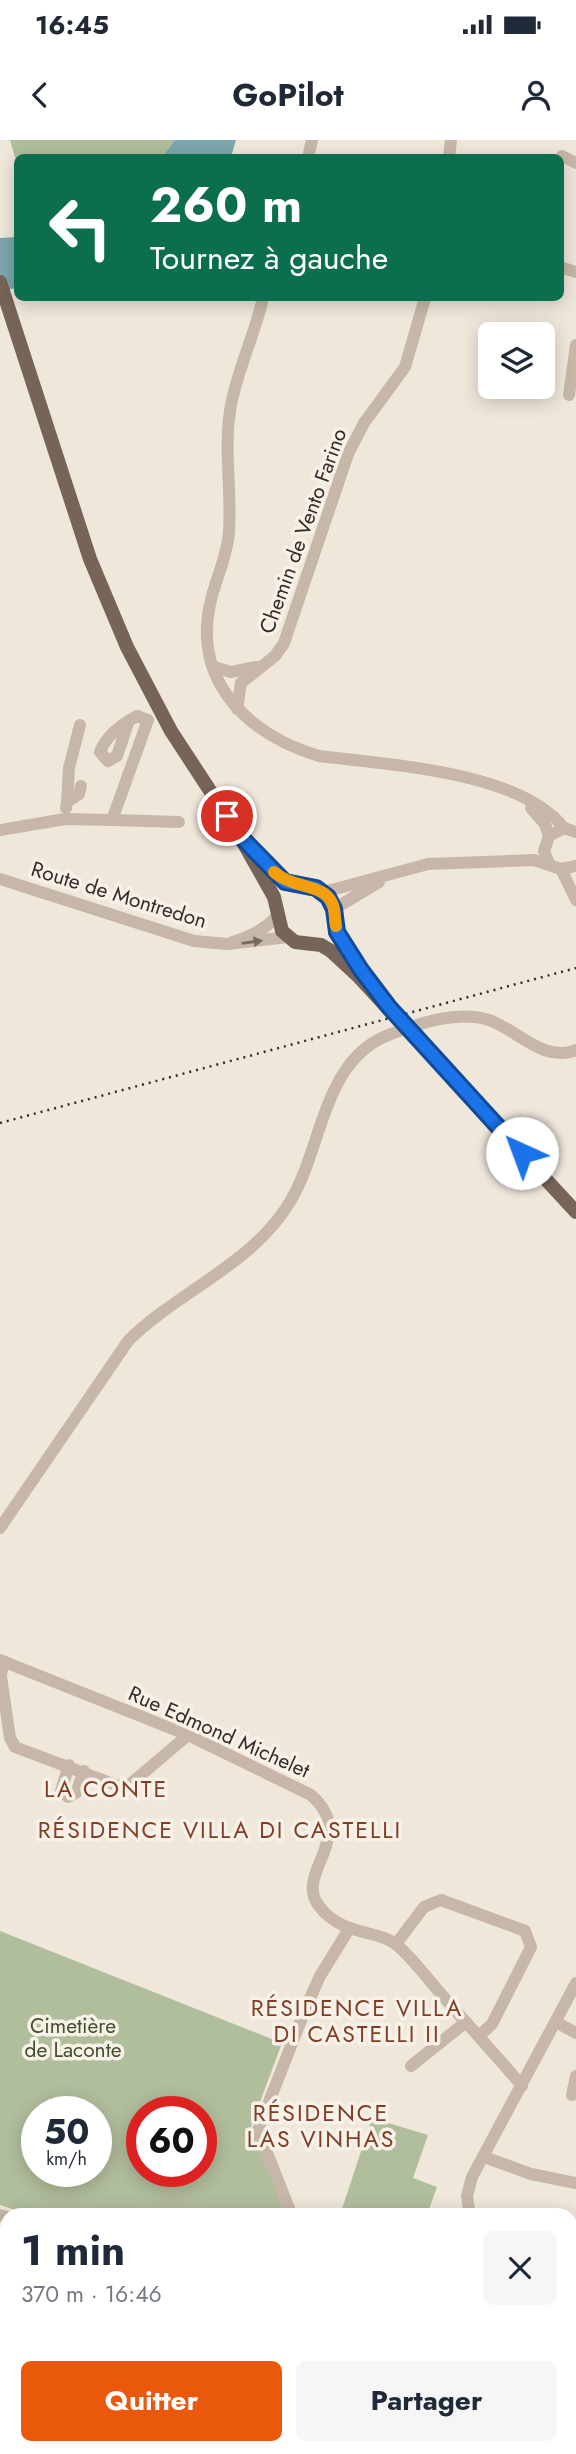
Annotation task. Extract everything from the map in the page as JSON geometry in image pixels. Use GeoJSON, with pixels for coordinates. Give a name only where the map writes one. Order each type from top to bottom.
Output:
{"type":"FeatureCollection","features":[{"type":"Feature","properties":{"kind":"main road"},"geometry":{"type":"LineString","coordinates":[[0,282],[90,559],[127,647],[171,731],[239,835],[277,912],[278,924],[295,942],[312,943],[331,951],[389,1007],[576,1212]]}},
{"type":"Feature","properties":{"kind":"main road"},"geometry":{"type":"LineString","coordinates":[[239,835],[285,882],[324,892],[334,915],[337,932],[389,1007]]}},
{"type":"Feature","properties":{"kind":"main road"},"geometry":{"type":"LineString","coordinates":[[277,912],[286,895],[300,887]]}},
{"type":"Feature","properties":{"kind":"main road"},"geometry":{"type":"LineString","coordinates":[[312,943],[327,935],[334,915]]}},
{"type":"Feature","properties":{"kind":"street"},"geometry":{"type":"LineString","coordinates":[[262,301],[230,406],[227,442],[227,551],[209,605],[207,628],[214,667],[222,686],[237,709],[256,727],[297,749],[320,756],[461,776],[507,789],[549,813],[570,830],[503,860]]}},
{"type":"Feature","properties":{"kind":"street","name":"Chemin de Vento Farino"},"geometry":{"type":"LineString","coordinates":[[222,686],[234,687],[241,683],[266,663],[284,643],[348,454],[364,423],[405,368],[424,301]]}},
{"type":"Feature","properties":{"kind":"street"},"geometry":{"type":"LineString","coordinates":[[569,396],[576,345]]}},
{"type":"Feature","properties":{"kind":"street","name":"Chemin de Vento Farino"},"geometry":{"type":"LineString","coordinates":[[231,672],[266,663]]}},
{"type":"Feature","properties":{"kind":"street"},"geometry":{"type":"LineString","coordinates":[[214,667],[231,672],[223,680],[222,686]]}},
{"type":"Feature","properties":{"kind":"street"},"geometry":{"type":"LineString","coordinates":[[237,709],[241,683]]}},
{"type":"Feature","properties":{"kind":"street"},"geometry":{"type":"LineString","coordinates":[[112,820],[148,720],[141,716],[129,720]]}},
{"type":"Feature","properties":{"kind":"street"},"geometry":{"type":"LineString","coordinates":[[65,819],[69,768],[80,725]]}},
{"type":"Feature","properties":{"kind":"street"},"geometry":{"type":"LineString","coordinates":[[67,802],[79,794],[81,786]]}},
{"type":"Feature","properties":{"kind":"street"},"geometry":{"type":"LineString","coordinates":[[524,799],[545,824],[555,866],[576,900]]}},
{"type":"Feature","properties":{"kind":"street"},"geometry":{"type":"LineString","coordinates":[[0,830],[65,819],[179,822]]}},
{"type":"Feature","properties":{"kind":"street"},"geometry":{"type":"LineString","coordinates":[[324,892],[428,864],[503,860],[576,866]]}},
{"type":"Feature","properties":{"kind":"street"},"geometry":{"type":"LineString","coordinates":[[334,915],[393,873]]}},
{"type":"Feature","properties":{"kind":"street","name":"Route de Montredon"},"geometry":{"type":"LineString","coordinates":[[0,879],[194,941],[227,944],[288,937]]}},
{"type":"Feature","properties":{"kind":"street"},"geometry":{"type":"LineString","coordinates":[[227,944],[270,924],[277,912]]}},
{"type":"Feature","properties":{"kind":"street"},"geometry":{"type":"LineString","coordinates":[[0,1528],[128,1341],[153,1317],[245,1252],[268,1231],[301,1181],[338,1082],[354,1057],[370,1043],[443,1018],[464,1017],[489,1020],[536,1047],[558,1054],[576,1050]]}},
{"type":"Feature","properties":{"kind":"street"},"geometry":{"type":"LineString","coordinates":[[2,1660],[5,1739],[15,1747],[69,1765],[116,1785],[128,1786],[188,1735]]}},
{"type":"Feature","properties":{"kind":"street","name":"Rue Edmond Michelet"},"geometry":{"type":"LineString","coordinates":[[2,1660],[188,1735],[311,1795],[323,1805],[330,1826],[329,1841],[313,1887],[314,1898],[328,1916],[349,1929]]}},
{"type":"Feature","properties":{"kind":"street"},"geometry":{"type":"LineString","coordinates":[[69,1765],[61,1791],[68,1797],[76,1793],[84,1771]]}},
{"type":"Feature","properties":{"kind":"street"},"geometry":{"type":"LineString","coordinates":[[396,1944],[424,1908],[441,1900],[525,1931],[531,1947],[492,2024],[480,2035]]}},
{"type":"Feature","properties":{"kind":"street"},"geometry":{"type":"LineString","coordinates":[[289,2208],[258,2130],[320,1976],[349,1929],[396,1944],[480,2035],[522,2086]]}},
{"type":"Feature","properties":{"kind":"street"},"geometry":{"type":"LineString","coordinates":[[469,2208],[468,2188],[576,1983]]}},
{"type":"Feature","properties":{"kind":"street"},"geometry":{"type":"LineString","coordinates":[[411,2066],[466,2022]]}},
{"type":"Feature","properties":{"kind":"street"},"geometry":{"type":"LineString","coordinates":[[556,2022],[576,2033]]}},
{"type":"Feature","properties":{"kind":"street"},"geometry":{"type":"LineString","coordinates":[[572,2095],[576,2076]]}},
{"type":"Feature","properties":{"kind":"street"},"geometry":{"type":"LineString","coordinates":[[484,2157],[531,2174],[576,2183]]}},
{"type":"Feature","properties":{"kind":"green space"},"geometry":{"type":"Polygon","coordinates":[[[10,140],[175,140],[164,154],[14,154],[10,140]]]}},
{"type":"Feature","properties":{"kind":"green space","name":"Cimetière de Laconte"},"geometry":{"type":"Polygon","coordinates":[[[0,1931],[282,2043],[251,2126],[285,2208],[9,2208],[0,2205],[0,1931]]]}},
{"type":"Feature","properties":{"kind":"green space"},"geometry":{"type":"Polygon","coordinates":[[[372,2118],[428,2135],[413,2178],[437,2187],[430,2208],[342,2208],[372,2118]]]}},
{"type":"Feature","properties":{"kind":"water"},"geometry":{"type":"Polygon","coordinates":[[[175,140],[236,140],[232,154],[164,154],[175,140]]]}},
{"type":"Feature","properties":{"kind":"water"},"geometry":{"type":"Polygon","coordinates":[[[14,237],[14,289],[0,291],[0,238],[14,237]]]}},
{"type":"Feature","properties":{"kind":"railway"},"geometry":{"type":"LineString","coordinates":[[0,1123],[576,968]]}},
{"type":"Feature","properties":{"kind":"slow traffic"},"geometry":{"type":"LineString","coordinates":[[274,872],[285,882],[324,892],[332,903],[336,926]]}},
{"type":"Feature","properties":{"kind":"district","name":"LA CONTE"},"geometry":{"type":"Point","coordinates":[106,1789]}},
{"type":"Feature","properties":{"kind":"district","name":"RÉSIDENCE VILLA DI CASTELLI"},"geometry":{"type":"Point","coordinates":[220,1830]}},
{"type":"Feature","properties":{"kind":"district","name":"RÉSIDENCE VILLA DI CASTELLI II"},"geometry":{"type":"Point","coordinates":[357,2021]}},
{"type":"Feature","properties":{"kind":"district","name":"RÉSIDENCE LAS VINHAS"},"geometry":{"type":"Point","coordinates":[321,2126]}},
{"type":"Feature","properties":{"kind":"route"},"geometry":{"type":"LineString","coordinates":[[227,816],[239,835],[285,882],[324,892],[334,909],[337,932],[389,1007],[522,1153]]}}]}
